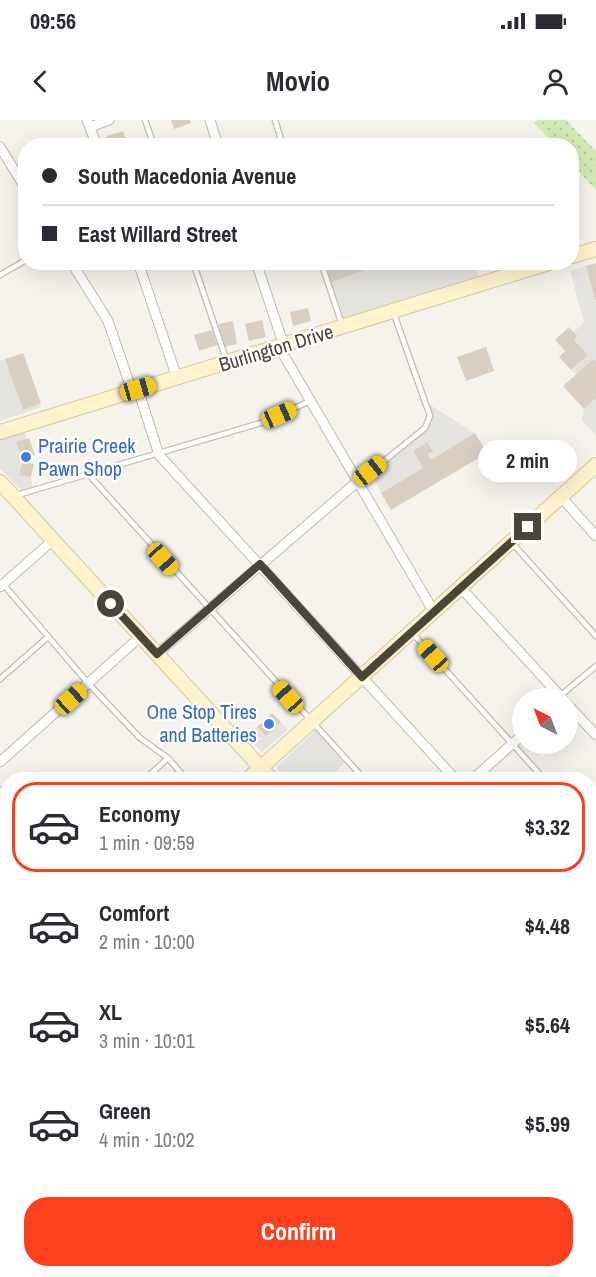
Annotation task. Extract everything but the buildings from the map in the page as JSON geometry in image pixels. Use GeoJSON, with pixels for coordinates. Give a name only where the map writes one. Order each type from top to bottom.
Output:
{"type":"FeatureCollection","features":[{"type":"Feature","properties":{"kind":"street"},"geometry":{"type":"LineString","coordinates":[[88,124],[109,120]]}},
{"type":"Feature","properties":{"kind":"street"},"geometry":{"type":"LineString","coordinates":[[210,120],[216,138]]}},
{"type":"Feature","properties":{"kind":"street"},"geometry":{"type":"LineString","coordinates":[[0,147],[18,176]]}},
{"type":"Feature","properties":{"kind":"street"},"geometry":{"type":"LineString","coordinates":[[579,254],[596,249]]}},
{"type":"Feature","properties":{"kind":"street"},"geometry":{"type":"LineString","coordinates":[[76,270],[108,321],[157,453],[449,772]]}},
{"type":"Feature","properties":{"kind":"street"},"geometry":{"type":"LineString","coordinates":[[141,270],[177,378]]}},
{"type":"Feature","properties":{"kind":"street"},"geometry":{"type":"LineString","coordinates":[[258,270],[282,347],[310,401],[434,612]]}},
{"type":"Feature","properties":{"kind":"street","name":"Burlington Drive"},"geometry":{"type":"LineString","coordinates":[[0,432],[527,270]]}},
{"type":"Feature","properties":{"kind":"street"},"geometry":{"type":"LineString","coordinates":[[257,772],[596,465]]}},
{"type":"Feature","properties":{"kind":"street"},"geometry":{"type":"LineString","coordinates":[[0,482],[265,772]]}},
{"type":"Feature","properties":{"kind":"street"},"geometry":{"type":"LineString","coordinates":[[157,654],[357,482]]}},
{"type":"Feature","properties":{"kind":"street"},"geometry":{"type":"LineString","coordinates":[[561,497],[596,536]]}},
{"type":"Feature","properties":{"kind":"street"},"geometry":{"type":"LineString","coordinates":[[2,586],[53,540]]}},
{"type":"Feature","properties":{"kind":"street"},"geometry":{"type":"LineString","coordinates":[[461,588],[552,688]]}},
{"type":"Feature","properties":{"kind":"street"},"geometry":{"type":"LineString","coordinates":[[0,762],[141,636]]}},
{"type":"Feature","properties":{"kind":"street"},"geometry":{"type":"LineString","coordinates":[[578,716],[596,735]]}},
{"type":"Feature","properties":{"kind":"street"},"geometry":{"type":"LineString","coordinates":[[481,772],[512,744]]}},
{"type":"Feature","properties":{"kind":"lane"},"geometry":{"type":"LineString","coordinates":[[145,120],[151,138]]}},
{"type":"Feature","properties":{"kind":"lane"},"geometry":{"type":"LineString","coordinates":[[275,120],[281,138]]}},
{"type":"Feature","properties":{"kind":"lane"},"geometry":{"type":"LineString","coordinates":[[0,274],[18,264]]}},
{"type":"Feature","properties":{"kind":"lane"},"geometry":{"type":"LineString","coordinates":[[196,270],[227,363]]}},
{"type":"Feature","properties":{"kind":"lane"},"geometry":{"type":"LineString","coordinates":[[324,270],[343,327]]}},
{"type":"Feature","properties":{"kind":"lane"},"geometry":{"type":"LineString","coordinates":[[357,482],[426,428],[430,416],[393,312]]}},
{"type":"Feature","properties":{"kind":"lane"},"geometry":{"type":"LineString","coordinates":[[13,496],[264,422],[310,401]]}},
{"type":"Feature","properties":{"kind":"lane"},"geometry":{"type":"LineString","coordinates":[[88,474],[358,772]]}},
{"type":"Feature","properties":{"kind":"lane"},"geometry":{"type":"LineString","coordinates":[[511,542],[596,636]]}},
{"type":"Feature","properties":{"kind":"lane"},"geometry":{"type":"LineString","coordinates":[[2,586],[140,738],[168,758],[180,772]]}},
{"type":"Feature","properties":{"kind":"lane"},"geometry":{"type":"LineString","coordinates":[[411,632],[512,744]]}},
{"type":"Feature","properties":{"kind":"lane"},"geometry":{"type":"LineString","coordinates":[[0,679],[48,637]]}},
{"type":"Feature","properties":{"kind":"lane"},"geometry":{"type":"LineString","coordinates":[[573,688],[596,666]]}},
{"type":"Feature","properties":{"kind":"lane"},"geometry":{"type":"LineString","coordinates":[[521,754],[538,772]]}},
{"type":"Feature","properties":{"kind":"lane"},"geometry":{"type":"LineString","coordinates":[[153,772],[168,758]]}},
{"type":"Feature","properties":{"kind":"green space"},"geometry":{"type":"Polygon","coordinates":[[[537,120],[566,120],[596,151],[596,190],[579,172],[579,138],[548,138],[534,123],[537,120]]]}},
{"type":"Feature","properties":{"kind":"shaded area"},"geometry":{"type":"Polygon","coordinates":[[[586,266],[596,302],[596,362],[593,359],[576,375],[571,370],[587,355],[574,340],[577,336],[574,332],[584,322],[570,271],[586,266]]]}},
{"type":"Feature","properties":{"kind":"shaded area"},"geometry":{"type":"Polygon","coordinates":[[[366,270],[477,270],[483,284],[343,327],[328,282],[366,270]]]}},
{"type":"Feature","properties":{"kind":"shaded area"},"geometry":{"type":"Polygon","coordinates":[[[5,359],[22,406],[41,403],[39,408],[0,421],[0,361],[5,359]]]}},
{"type":"Feature","properties":{"kind":"shaded area"},"geometry":{"type":"Polygon","coordinates":[[[596,398],[596,436],[582,420],[584,409],[596,398]]]}},
{"type":"Feature","properties":{"kind":"shaded area"},"geometry":{"type":"Polygon","coordinates":[[[425,402],[475,433],[431,460],[427,442],[413,451],[423,468],[381,493],[370,471],[425,428],[430,416],[425,402]]]}},
{"type":"Feature","properties":{"kind":"shaded area"},"geometry":{"type":"Polygon","coordinates":[[[25,432],[26,439],[16,442],[23,458],[19,474],[31,477],[33,490],[23,493],[0,468],[0,440],[25,432]]]}},
{"type":"Feature","properties":{"kind":"shaded area"},"geometry":{"type":"Polygon","coordinates":[[[281,722],[288,730],[262,752],[246,737],[257,727],[266,736],[281,722]]]}},
{"type":"Feature","properties":{"kind":"shaded area"},"geometry":{"type":"Polygon","coordinates":[[[317,729],[347,761],[335,772],[280,772],[276,767],[317,729]]]}},
{"type":"Feature","properties":{"kind":"place","name":"Prairie Creek Pawn Shop"},"geometry":{"type":"Point","coordinates":[26,457]}},
{"type":"Feature","properties":{"kind":"place","name":"One Stop Tires and Batteries"},"geometry":{"type":"Point","coordinates":[269,724]}},
{"type":"Feature","properties":{"kind":"route"},"geometry":{"type":"LineString","coordinates":[[111,604],[157,654],[260,564],[362,677],[528,527]]}}]}
